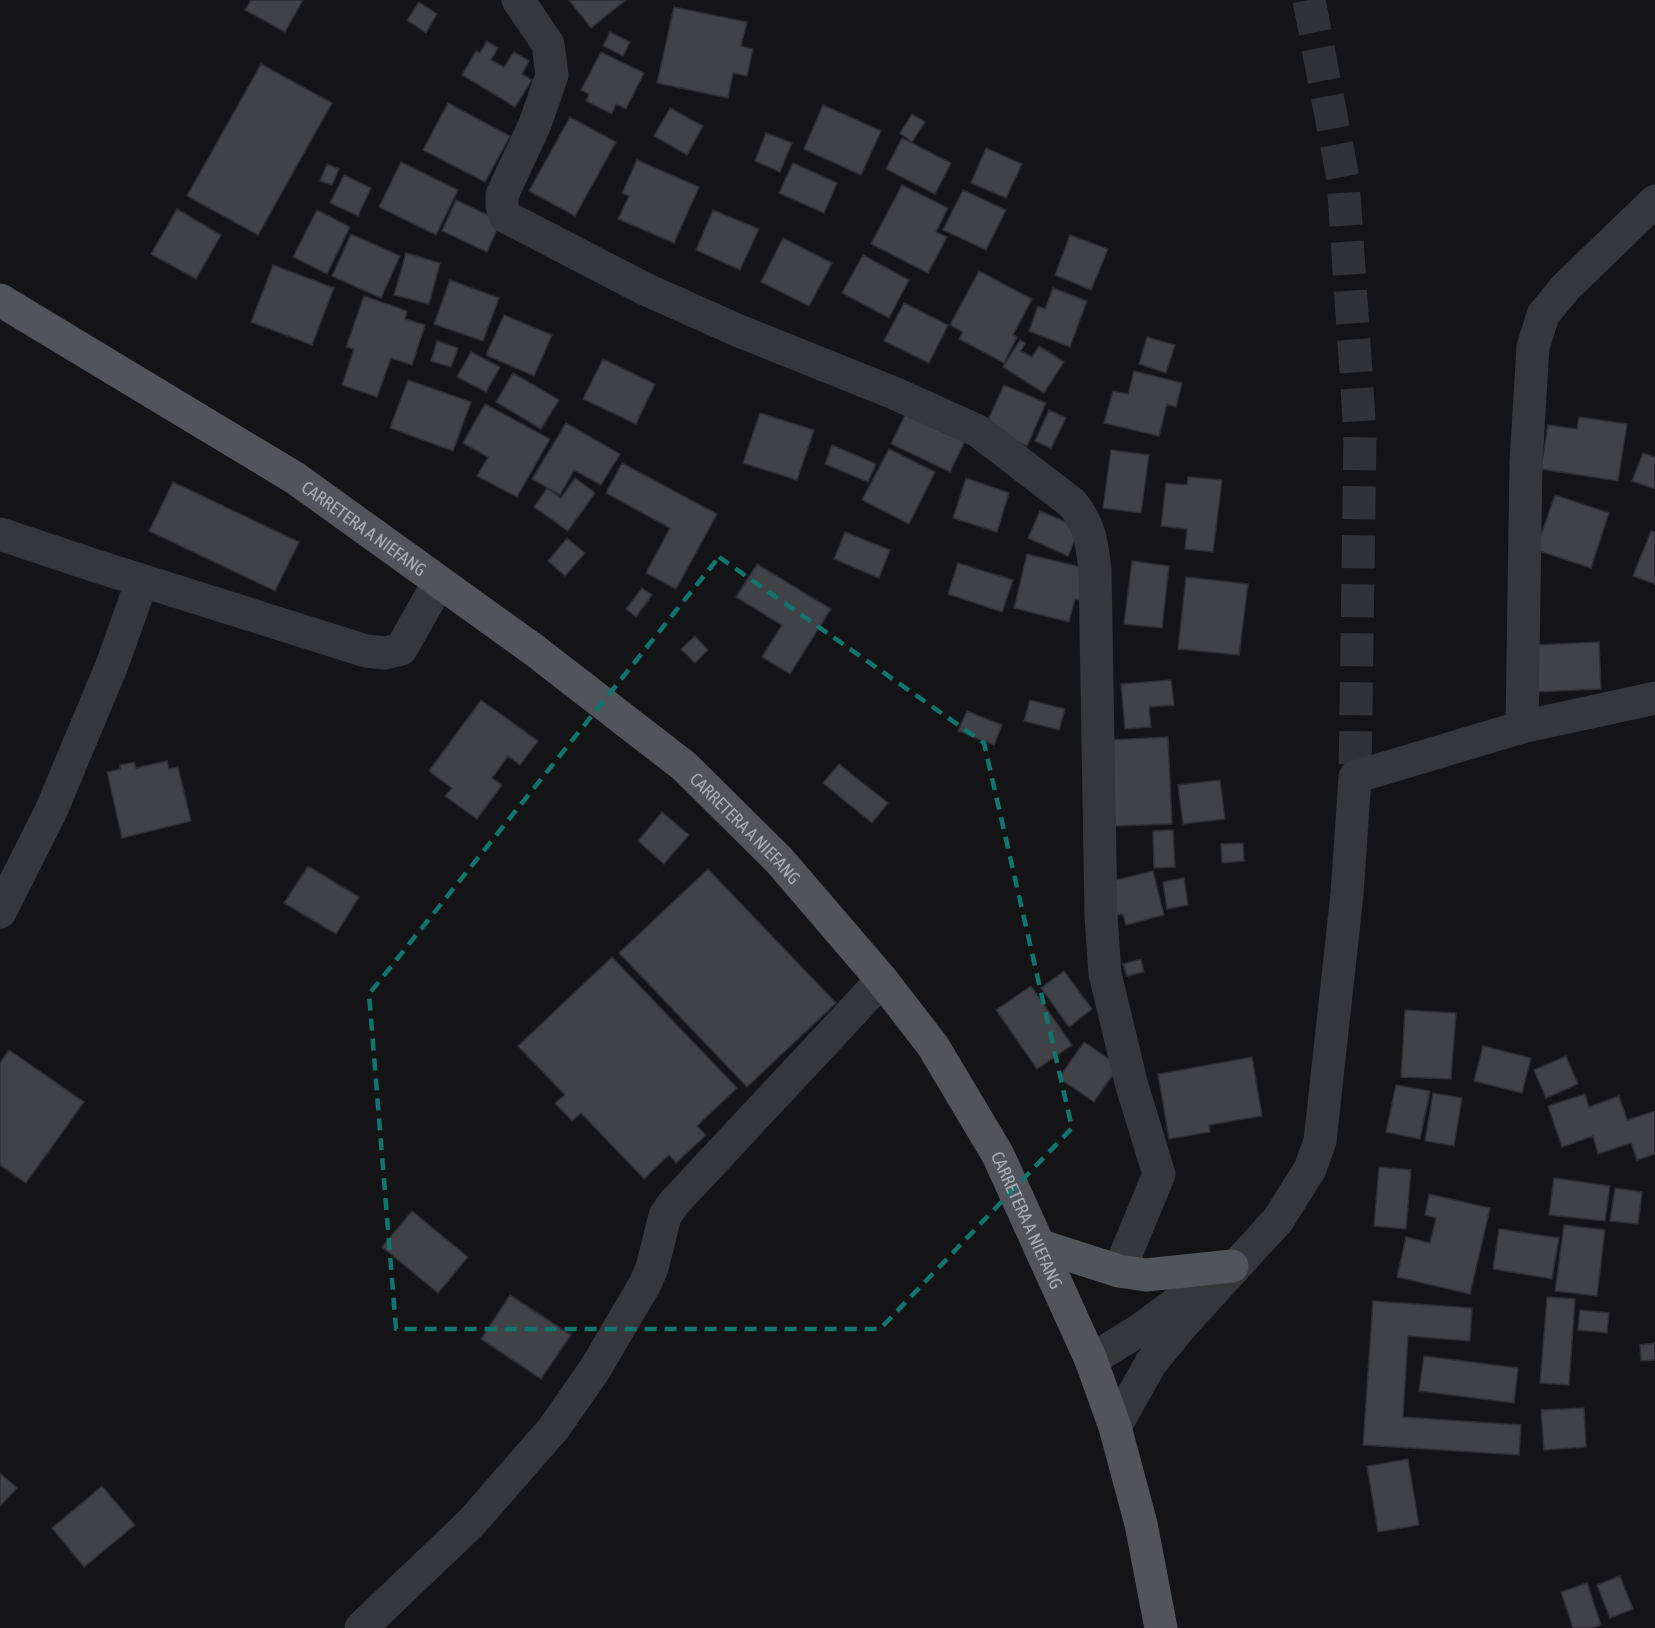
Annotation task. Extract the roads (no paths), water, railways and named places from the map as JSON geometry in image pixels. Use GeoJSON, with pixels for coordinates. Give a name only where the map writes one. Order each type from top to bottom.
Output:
{"type":"FeatureCollection","features":[{"type":"Feature","properties":{"kind":"main road","name":"CARRETERA A NIEFANG"},"geometry":{"type":"LineString","coordinates":[[0,300],[295,478],[534,651],[684,766],[779,860],[882,980],[933,1046],[998,1155],[1091,1360],[1115,1427],[1141,1524],[1161,1628]]}},
{"type":"Feature","properties":{"kind":"main road"},"geometry":{"type":"LineString","coordinates":[[1041,1246],[1119,1271],[1146,1275],[1238,1262]]}},
{"type":"Feature","properties":{"kind":"street"},"geometry":{"type":"LineString","coordinates":[[518,0],[548,44],[552,75],[535,124],[502,195],[502,206],[506,217],[645,289],[978,430],[1072,503],[1083,516],[1091,537],[1095,570],[1101,916],[1105,974],[1132,1086],[1158,1174],[1119,1271]]}},
{"type":"Feature","properties":{"kind":"street"},"geometry":{"type":"LineString","coordinates":[[1522,727],[1526,462],[1533,346],[1543,315],[1565,288],[1655,201]]}},
{"type":"Feature","properties":{"kind":"street"},"geometry":{"type":"LineString","coordinates":[[0,534],[366,651],[385,653],[401,649],[439,582]]}},
{"type":"Feature","properties":{"kind":"street"},"geometry":{"type":"LineString","coordinates":[[0,912],[51,812],[112,665],[142,581]]}},
{"type":"Feature","properties":{"kind":"street"},"geometry":{"type":"LineString","coordinates":[[1115,1427],[1151,1363],[1181,1326],[1278,1220],[1310,1169],[1320,1141],[1347,894],[1355,777],[1522,727],[1655,698]]}},
{"type":"Feature","properties":{"kind":"street"},"geometry":{"type":"LineString","coordinates":[[361,1628],[471,1523],[554,1428],[595,1369],[645,1284],[652,1268],[665,1216],[673,1204],[882,980]]}},
{"type":"Feature","properties":{"kind":"street"},"geometry":{"type":"LineString","coordinates":[[1091,1360],[1238,1262]]}},
{"type":"Feature","properties":{"kind":"tunnel"},"geometry":{"type":"LineString","coordinates":[[1309,0],[1343,179],[1360,433],[1355,777]]}}]}
